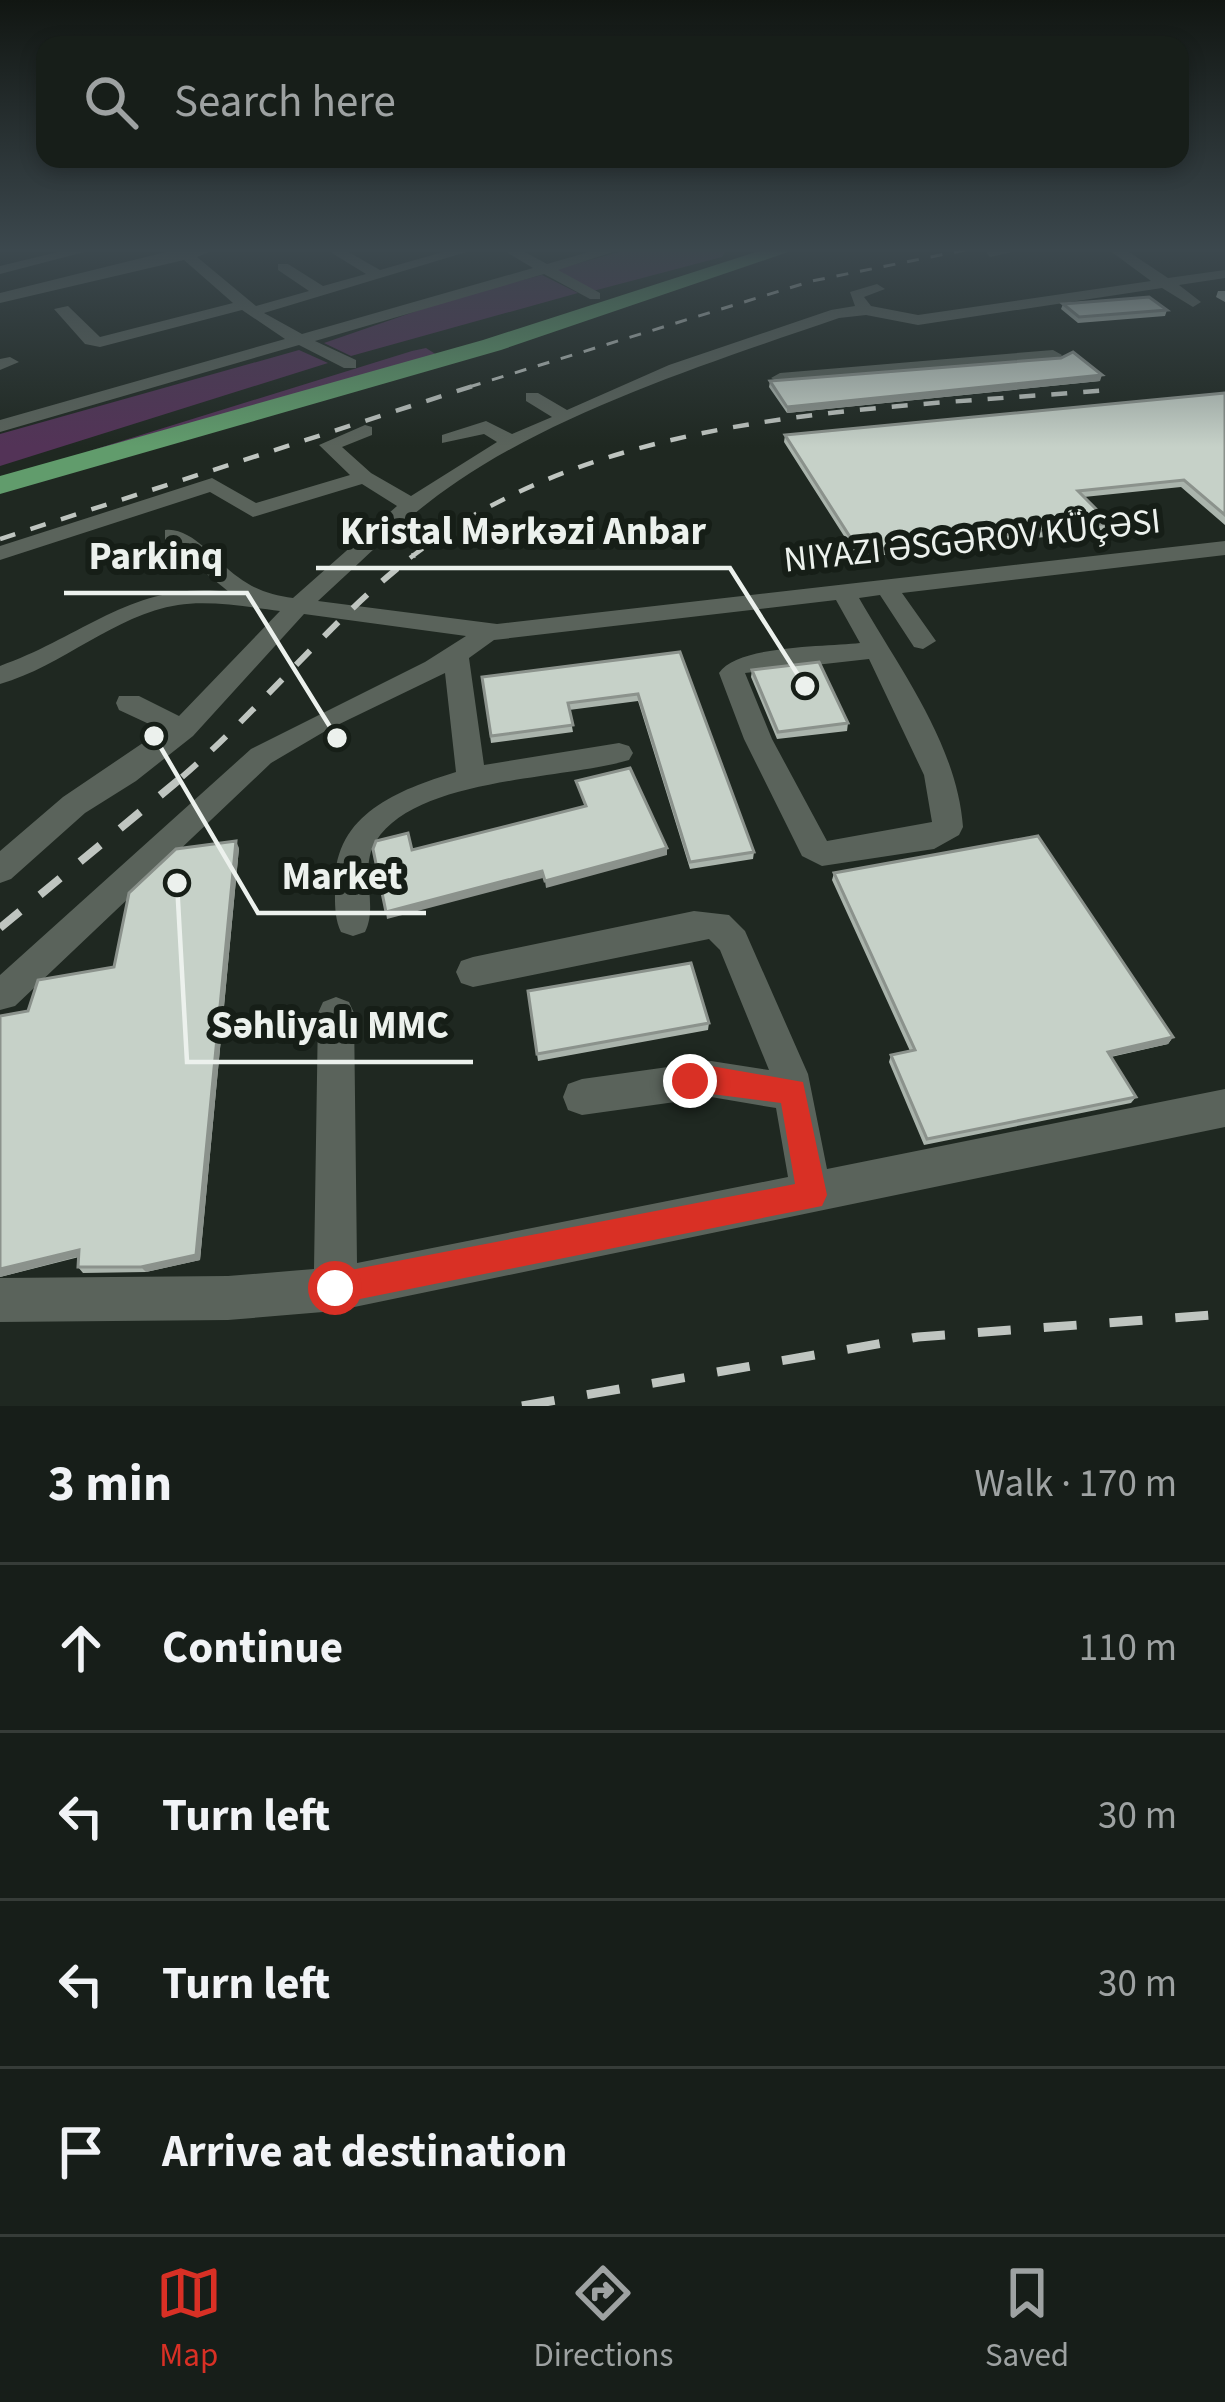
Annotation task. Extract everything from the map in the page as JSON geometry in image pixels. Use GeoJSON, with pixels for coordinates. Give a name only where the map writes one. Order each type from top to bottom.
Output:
{"type":"FeatureCollection","features":[{"type":"Feature","properties":{"kind":"highway"},"geometry":{"type":"LineString","coordinates":[[390,375],[546,316]]}},
{"type":"Feature","properties":{"kind":"highway"},"geometry":{"type":"LineString","coordinates":[[359,362],[556,316]]}},
{"type":"Feature","properties":{"kind":"highway"},"geometry":{"type":"LineString","coordinates":[[0,474],[359,362],[426,346],[445,351],[390,375],[0,484]]}},
{"type":"Feature","properties":{"kind":"street"},"geometry":{"type":"LineString","coordinates":[[68,316],[91,340],[100,342],[217,316]]}},
{"type":"Feature","properties":{"kind":"street"},"geometry":{"type":"LineString","coordinates":[[259,316],[301,341],[359,362]]}},
{"type":"Feature","properties":{"kind":"street"},"geometry":{"type":"LineString","coordinates":[[0,426],[389,316]]}},
{"type":"Feature","properties":{"kind":"street"},"geometry":{"type":"LineString","coordinates":[[0,870],[74,805],[183,729],[298,605],[411,505],[511,442],[565,417],[688,364],[829,316]]}},
{"type":"Feature","properties":{"kind":"street"},"geometry":{"type":"LineString","coordinates":[[876,316],[909,334],[923,365]]}},
{"type":"Feature","properties":{"kind":"street"},"geometry":{"type":"LineString","coordinates":[[909,334],[995,316]]}},
{"type":"Feature","properties":{"kind":"street"},"geometry":{"type":"LineString","coordinates":[[780,378],[1053,355]]}},
{"type":"Feature","properties":{"kind":"street"},"geometry":{"type":"LineString","coordinates":[[532,397],[565,417]]}},
{"type":"Feature","properties":{"kind":"street"},"geometry":{"type":"LineString","coordinates":[[448,439],[486,427],[511,442]]}},
{"type":"Feature","properties":{"kind":"street"},"geometry":{"type":"LineString","coordinates":[[365,431],[329,445],[364,477],[411,505]]}},
{"type":"Feature","properties":{"kind":"street"},"geometry":{"type":"LineString","coordinates":[[0,553],[212,484],[254,511],[364,477]]}},
{"type":"Feature","properties":{"kind":"street"},"geometry":{"type":"LineString","coordinates":[[173,535],[232,584],[262,602]]}},
{"type":"Feature","properties":{"kind":"street","name":"NIYAZI ƏSGƏROV KÜÇƏSI"},"geometry":{"type":"LineString","coordinates":[[0,675],[24,668],[146,604],[189,596],[298,605],[488,632],[1225,548]]}},
{"type":"Feature","properties":{"kind":"street"},"geometry":{"type":"LineString","coordinates":[[884,584],[923,640]]}},
{"type":"Feature","properties":{"kind":"street"},"geometry":{"type":"LineString","coordinates":[[842,589],[875,650],[932,761],[949,817],[948,827],[934,837],[822,854],[813,847],[758,739],[732,673],[749,663],[875,650]]}},
{"type":"Feature","properties":{"kind":"street"},"geometry":{"type":"LineString","coordinates":[[3,995],[261,756],[302,730],[456,656],[488,632]]}},
{"type":"Feature","properties":{"kind":"street"},"geometry":{"type":"LineString","coordinates":[[456,656],[471,778]]}},
{"type":"Feature","properties":{"kind":"street"},"geometry":{"type":"LineString","coordinates":[[128,703],[183,729]]}},
{"type":"Feature","properties":{"kind":"street"},"geometry":{"type":"LineString","coordinates":[[353,922],[352,857],[357,846],[377,823],[415,795],[471,778],[619,753]]}},
{"type":"Feature","properties":{"kind":"street"},"geometry":{"type":"LineString","coordinates":[[472,972],[694,925],[717,925],[733,941],[793,1092],[812,1195]]}},
{"type":"Feature","properties":{"kind":"street"},"geometry":{"type":"LineString","coordinates":[[335,1013],[335,1288]]}},
{"type":"Feature","properties":{"kind":"street"},"geometry":{"type":"LineString","coordinates":[[582,1097],[711,1079],[793,1092]]}},
{"type":"Feature","properties":{"kind":"street"},"geometry":{"type":"LineString","coordinates":[[0,1300],[228,1298],[335,1288],[1225,1108]]}},
{"type":"Feature","properties":{"kind":"shaded area"},"geometry":{"type":"Polygon","coordinates":[[[403,316],[497,316],[351,356],[324,343],[403,316]]]}},
{"type":"Feature","properties":{"kind":"shaded area"},"geometry":{"type":"Polygon","coordinates":[[[426,348],[437,355],[83,453],[412,351],[426,348]]]}},
{"type":"Feature","properties":{"kind":"shaded area"},"geometry":{"type":"Polygon","coordinates":[[[299,350],[328,363],[0,466],[0,434],[299,350]]]}},
{"type":"Feature","properties":{"kind":"building"},"geometry":{"type":"Polygon","coordinates":[[[1073,352],[1102,375],[787,407],[770,381],[1061,358],[1073,352]]]}},
{"type":"Feature","properties":{"kind":"building"},"geometry":{"type":"Polygon","coordinates":[[[1225,393],[1225,515],[1184,480],[1078,491],[1110,523],[859,551],[785,435],[1225,393]]]}},
{"type":"Feature","properties":{"kind":"building"},"geometry":{"type":"Polygon","coordinates":[[[680,652],[754,852],[690,862],[638,694],[568,703],[573,725],[491,736],[482,677],[680,652]]]}},
{"type":"Feature","properties":{"kind":"building"},"geometry":{"type":"Polygon","coordinates":[[[819,662],[848,723],[778,732],[752,670],[819,662]]]}},
{"type":"Feature","properties":{"kind":"building"},"geometry":{"type":"Polygon","coordinates":[[[630,768],[667,848],[545,881],[542,871],[386,912],[373,849],[376,841],[408,833],[412,850],[586,806],[576,781],[630,768]]]}},
{"type":"Feature","properties":{"kind":"building"},"geometry":{"type":"Polygon","coordinates":[[[1038,836],[1173,1037],[1108,1052],[1136,1097],[927,1139],[891,1055],[915,1050],[834,873],[1038,836]]]}},
{"type":"Feature","properties":{"kind":"building"},"geometry":{"type":"Polygon","coordinates":[[[236,841],[196,1255],[141,1267],[78,1267],[79,1250],[0,1269],[0,1016],[28,1011],[38,980],[114,967],[129,893],[176,849],[236,841]]]}},
{"type":"Feature","properties":{"kind":"building"},"geometry":{"type":"Polygon","coordinates":[[[691,963],[709,1023],[537,1054],[528,991],[691,963]]]}},
{"type":"Feature","properties":{"kind":"railway"},"geometry":{"type":"LineString","coordinates":[[469,387],[700,316]]}},
{"type":"Feature","properties":{"kind":"railway"},"geometry":{"type":"LineString","coordinates":[[0,539],[479,384]]}},
{"type":"Feature","properties":{"kind":"railway"},"geometry":{"type":"LineString","coordinates":[[412,557],[486,509],[568,471],[654,444],[835,412],[1107,390]]}},
{"type":"Feature","properties":{"kind":"railway"},"geometry":{"type":"LineString","coordinates":[[182,777],[353,608],[412,557]]}},
{"type":"Feature","properties":{"kind":"railway"},"geometry":{"type":"LineString","coordinates":[[0,928],[186,774]]}},
{"type":"Feature","properties":{"kind":"railway"},"geometry":{"type":"LineString","coordinates":[[522,1406],[918,1337],[1225,1314]]}},
{"type":"Feature","properties":{"kind":"place","name":"Kristal Mərkəzi Anbar"},"geometry":{"type":"Point","coordinates":[805,686]}},
{"type":"Feature","properties":{"kind":"place","name":"Market"},"geometry":{"type":"Point","coordinates":[154,736]}},
{"type":"Feature","properties":{"kind":"place","name":"Parkinq"},"geometry":{"type":"Point","coordinates":[337,738]}},
{"type":"Feature","properties":{"kind":"place","name":"Səhliyalı MMC"},"geometry":{"type":"Point","coordinates":[177,883]}},
{"type":"Feature","properties":{"kind":"route"},"geometry":{"type":"LineString","coordinates":[[335,1288],[812,1195],[793,1092],[711,1079],[690,1081]]}}]}
